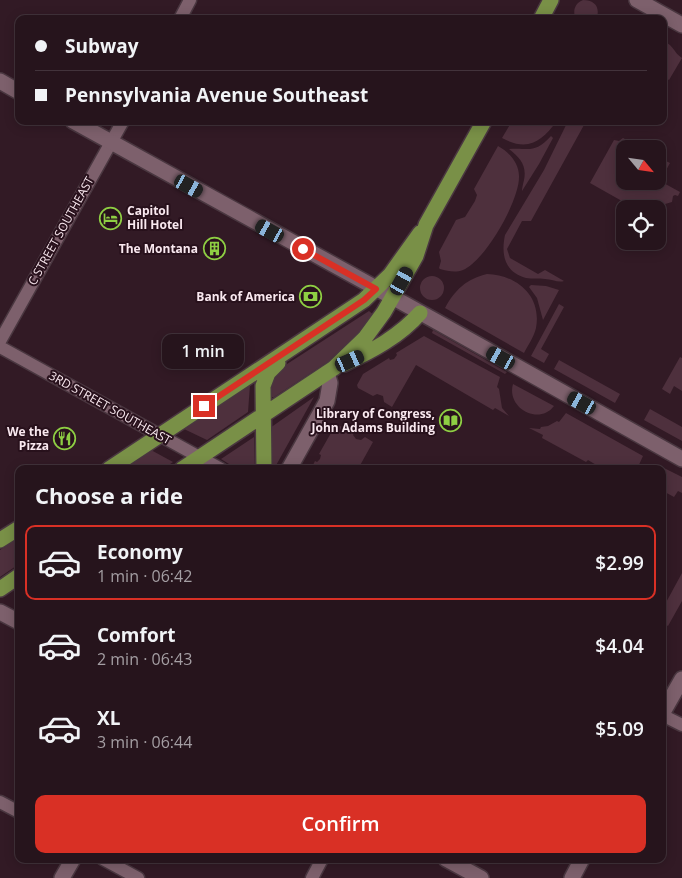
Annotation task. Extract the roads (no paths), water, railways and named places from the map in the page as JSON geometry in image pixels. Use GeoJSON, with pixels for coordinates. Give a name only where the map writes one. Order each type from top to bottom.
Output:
{"type":"FeatureCollection","features":[{"type":"Feature","properties":{"kind":"main road"},"geometry":{"type":"LineString","coordinates":[[543,15],[551,0]]}},
{"type":"Feature","properties":{"kind":"main road"},"geometry":{"type":"LineString","coordinates":[[115,465],[364,300],[376,289],[390,274],[426,225],[482,125]]}},
{"type":"Feature","properties":{"kind":"main road"},"geometry":{"type":"LineString","coordinates":[[330,371],[372,330],[393,298],[416,256],[426,225]]}},
{"type":"Feature","properties":{"kind":"main road"},"geometry":{"type":"LineString","coordinates":[[189,465],[330,371],[365,354],[409,326],[420,312]]}},
{"type":"Feature","properties":{"kind":"main road"},"geometry":{"type":"LineString","coordinates":[[264,465],[263,392],[266,378],[271,369],[299,343]]}},
{"type":"Feature","properties":{"kind":"main road"},"geometry":{"type":"LineString","coordinates":[[0,540],[15,531]]}},
{"type":"Feature","properties":{"kind":"main road"},"geometry":{"type":"LineString","coordinates":[[0,589],[15,579]]}},
{"type":"Feature","properties":{"kind":"street"},"geometry":{"type":"LineString","coordinates":[[182,15],[190,0]]}},
{"type":"Feature","properties":{"kind":"street"},"geometry":{"type":"LineString","coordinates":[[637,0],[664,15]]}},
{"type":"Feature","properties":{"kind":"street"},"geometry":{"type":"LineString","coordinates":[[667,17],[682,25]]}},
{"type":"Feature","properties":{"kind":"street"},"geometry":{"type":"LineString","coordinates":[[0,81],[15,90]]}},
{"type":"Feature","properties":{"kind":"street"},"geometry":{"type":"LineString","coordinates":[[79,125],[420,312],[682,459]]}},
{"type":"Feature","properties":{"kind":"street","name":"C STREET SOUTHEAST"},"geometry":{"type":"LineString","coordinates":[[0,340],[121,125]]}},
{"type":"Feature","properties":{"kind":"street","name":"3RD STREET SOUTHEAST"},"geometry":{"type":"LineString","coordinates":[[0,347],[213,465]]}},
{"type":"Feature","properties":{"kind":"street"},"geometry":{"type":"LineString","coordinates":[[291,465],[327,401],[330,371]]}},
{"type":"Feature","properties":{"kind":"street"},"geometry":{"type":"LineString","coordinates":[[0,612],[15,620]]}},
{"type":"Feature","properties":{"kind":"street"},"geometry":{"type":"LineString","coordinates":[[666,707],[682,679]]}},
{"type":"Feature","properties":{"kind":"street"},"geometry":{"type":"LineString","coordinates":[[666,716],[682,725]]}},
{"type":"Feature","properties":{"kind":"street"},"geometry":{"type":"LineString","coordinates":[[0,802],[15,810]]}},
{"type":"Feature","properties":{"kind":"street"},"geometry":{"type":"LineString","coordinates":[[62,878],[71,863]]}},
{"type":"Feature","properties":{"kind":"street"},"geometry":{"type":"LineString","coordinates":[[110,863],[138,878]]}},
{"type":"Feature","properties":{"kind":"street"},"geometry":{"type":"LineString","coordinates":[[312,878],[320,863]]}},
{"type":"Feature","properties":{"kind":"street"},"geometry":{"type":"LineString","coordinates":[[453,863],[480,878]]}},
{"type":"Feature","properties":{"kind":"street"},"geometry":{"type":"LineString","coordinates":[[572,878],[580,863]]}},
{"type":"Feature","properties":{"kind":"place","name":"Capitol Hill Hotel"},"geometry":{"type":"Point","coordinates":[111,218]}},
{"type":"Feature","properties":{"kind":"place","name":"The Montana"},"geometry":{"type":"Point","coordinates":[214,249]}},
{"type":"Feature","properties":{"kind":"place","name":"Bank of America"},"geometry":{"type":"Point","coordinates":[311,297]}},
{"type":"Feature","properties":{"kind":"place","name":"Library of Congress, John Adams Building"},"geometry":{"type":"Point","coordinates":[451,421]}},
{"type":"Feature","properties":{"kind":"place","name":"We the Pizza"},"geometry":{"type":"Point","coordinates":[65,439]}}]}
